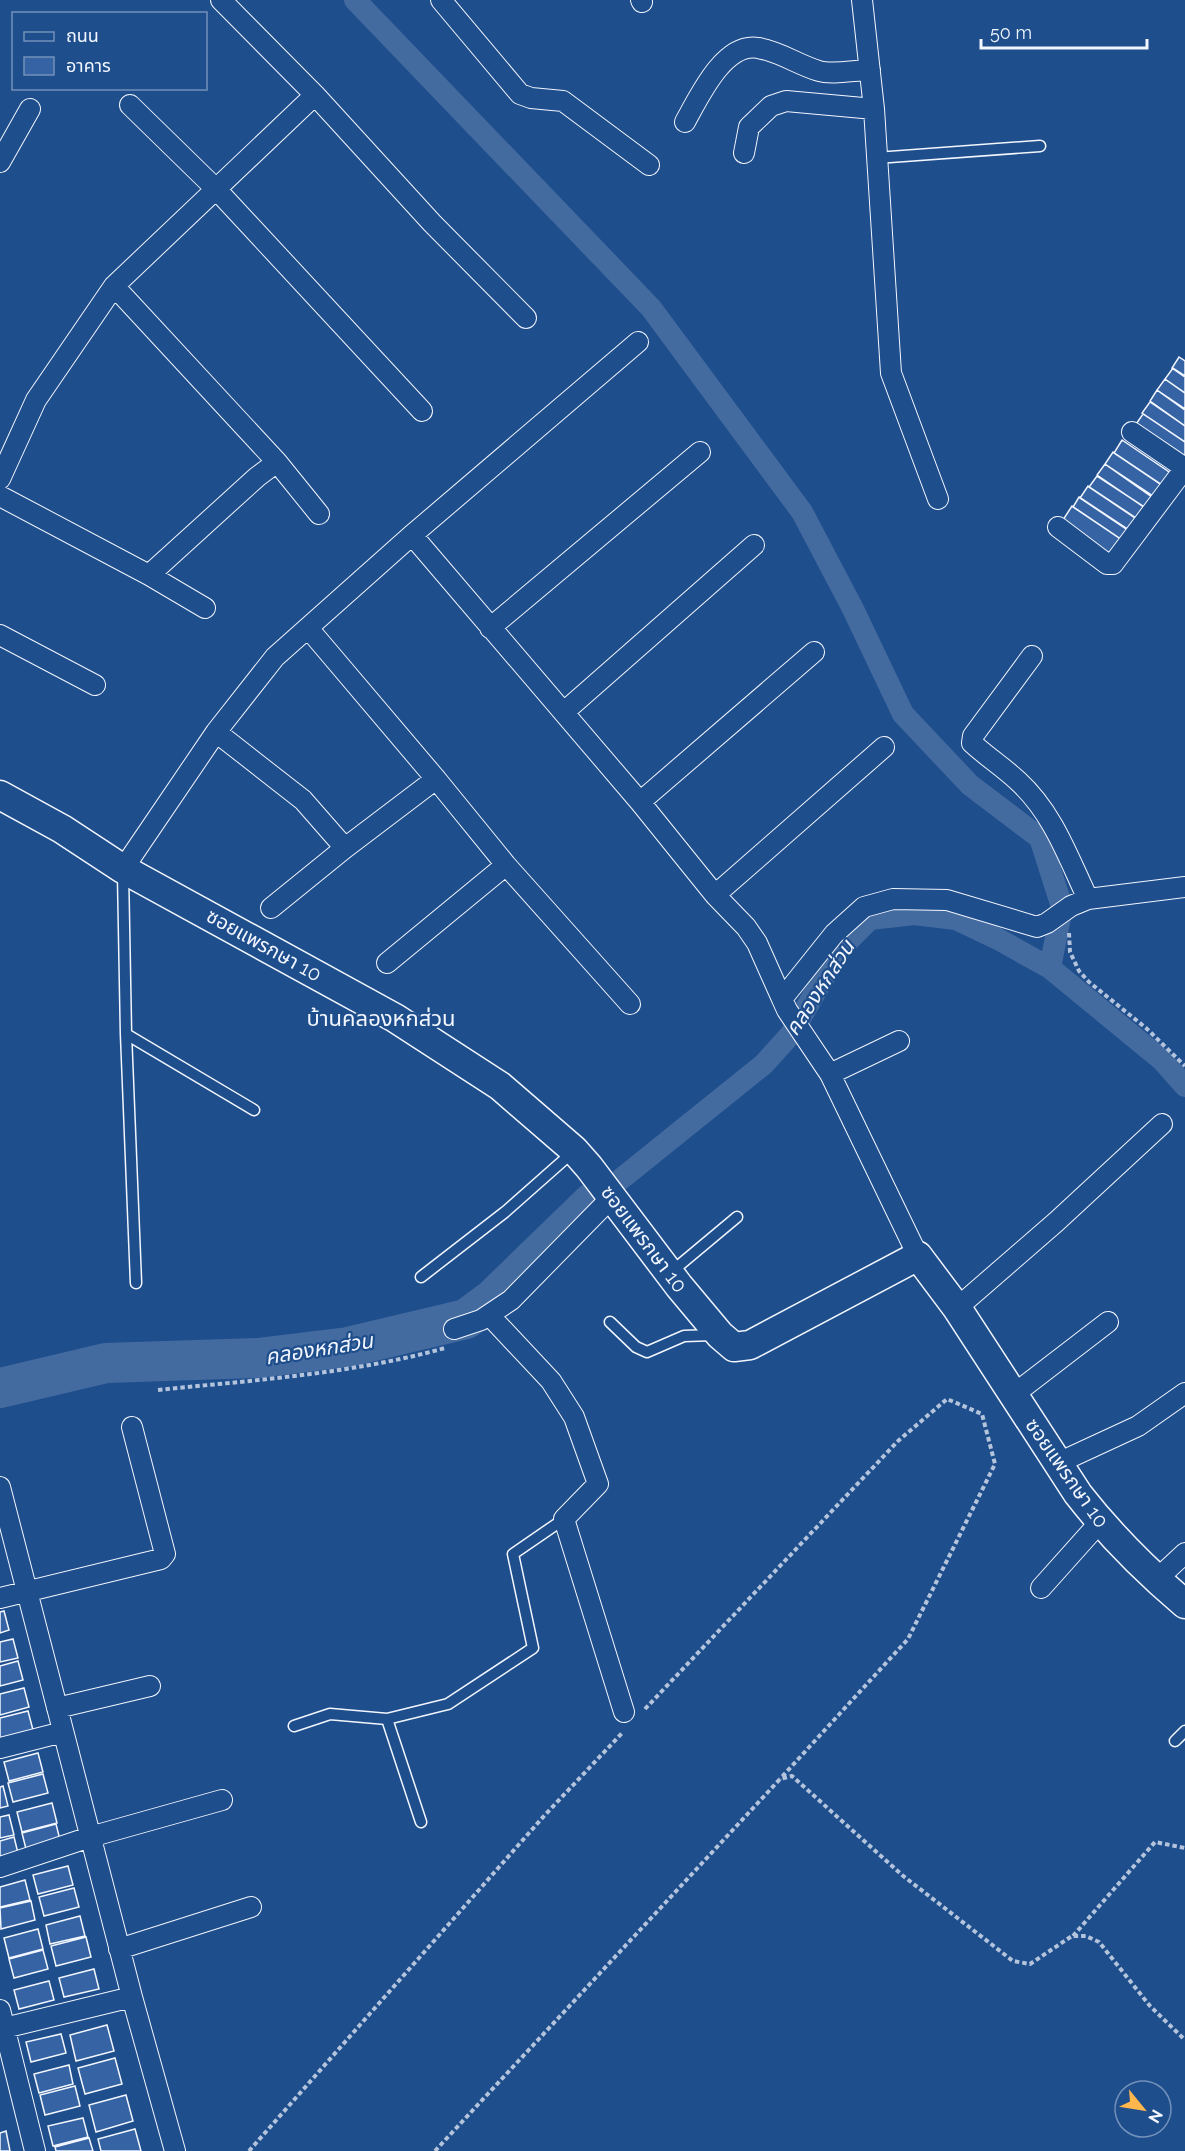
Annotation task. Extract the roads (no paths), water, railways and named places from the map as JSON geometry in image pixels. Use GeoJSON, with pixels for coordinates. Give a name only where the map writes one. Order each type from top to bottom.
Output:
{"type":"FeatureCollection","features":[{"type":"Feature","properties":{"kind":"street"},"geometry":{"type":"LineString","coordinates":[[221,0],[315,94],[432,223],[526,318]]}},
{"type":"Feature","properties":{"kind":"street"},"geometry":{"type":"LineString","coordinates":[[441,0],[520,94],[531,98],[563,101],[649,165]]}},
{"type":"Feature","properties":{"kind":"street"},"geometry":{"type":"LineString","coordinates":[[862,0],[874,109],[891,373],[938,499]]}},
{"type":"Feature","properties":{"kind":"street"},"geometry":{"type":"LineString","coordinates":[[686,122],[703,89],[726,59],[742,47],[758,48],[821,72],[870,70]]}},
{"type":"Feature","properties":{"kind":"street"},"geometry":{"type":"LineString","coordinates":[[0,479],[36,400],[114,286],[315,94]]}},
{"type":"Feature","properties":{"kind":"street"},"geometry":{"type":"LineString","coordinates":[[744,153],[749,127],[771,106],[786,101],[874,109]]}},
{"type":"Feature","properties":{"kind":"street"},"geometry":{"type":"LineString","coordinates":[[130,105],[216,189],[422,411]]}},
{"type":"Feature","properties":{"kind":"street"},"geometry":{"type":"LineString","coordinates":[[0,162],[30,110]]}},
{"type":"Feature","properties":{"kind":"street"},"geometry":{"type":"LineString","coordinates":[[114,286],[277,462],[319,514]]}},
{"type":"Feature","properties":{"kind":"street"},"geometry":{"type":"LineString","coordinates":[[123,868],[216,732],[274,657],[412,535],[638,342]]}},
{"type":"Feature","properties":{"kind":"street"},"geometry":{"type":"LineString","coordinates":[[1058,527],[1107,564],[1113,564],[1185,468],[1132,432]]}},
{"type":"Feature","properties":{"kind":"street"},"geometry":{"type":"LineString","coordinates":[[490,628],[700,452]]}},
{"type":"Feature","properties":{"kind":"street"},"geometry":{"type":"LineString","coordinates":[[149,575],[256,477],[277,462]]}},
{"type":"Feature","properties":{"kind":"street"},"geometry":{"type":"LineString","coordinates":[[0,495],[149,575],[205,608]]}},
{"type":"Feature","properties":{"kind":"street"},"geometry":{"type":"LineString","coordinates":[[412,535],[640,802],[715,895],[746,927],[757,944],[784,1005],[830,1074],[918,1256]]}},
{"type":"Feature","properties":{"kind":"street"},"geometry":{"type":"LineString","coordinates":[[564,712],[754,545]]}},
{"type":"Feature","properties":{"kind":"street"},"geometry":{"type":"LineString","coordinates":[[308,628],[506,865],[630,1004]]}},
{"type":"Feature","properties":{"kind":"street"},"geometry":{"type":"LineString","coordinates":[[0,635],[95,685]]}},
{"type":"Feature","properties":{"kind":"street"},"geometry":{"type":"LineString","coordinates":[[640,802],[814,652]]}},
{"type":"Feature","properties":{"kind":"street"},"geometry":{"type":"LineString","coordinates":[[1032,656],[973,736],[972,743],[1019,782],[1059,833],[1076,910]]}},
{"type":"Feature","properties":{"kind":"street"},"geometry":{"type":"LineString","coordinates":[[216,732],[303,800],[345,848]]}},
{"type":"Feature","properties":{"kind":"street"},"geometry":{"type":"LineString","coordinates":[[715,895],[884,747]]}},
{"type":"Feature","properties":{"kind":"street"},"geometry":{"type":"LineString","coordinates":[[271,908],[436,779]]}},
{"type":"Feature","properties":{"kind":"street","name":"ซอยแพรกษา 10"},"geometry":{"type":"LineString","coordinates":[[0,795],[62,829],[123,868],[395,1018],[500,1086],[574,1150],[669,1274],[720,1335],[734,1347],[750,1345],[918,1256],[957,1308],[1058,1463],[1100,1522],[1156,1580],[1185,1604]]}},
{"type":"Feature","properties":{"kind":"street"},"geometry":{"type":"LineString","coordinates":[[387,963],[506,865]]}},
{"type":"Feature","properties":{"kind":"street"},"geometry":{"type":"LineString","coordinates":[[784,1005],[834,934],[864,907],[892,899],[947,900],[985,909],[1037,927],[1076,910],[1185,887]]}},
{"type":"Feature","properties":{"kind":"street"},"geometry":{"type":"LineString","coordinates":[[830,1074],[899,1041]]}},
{"type":"Feature","properties":{"kind":"street"},"geometry":{"type":"LineString","coordinates":[[957,1308],[1056,1222],[1162,1124]]}},
{"type":"Feature","properties":{"kind":"street"},"geometry":{"type":"LineString","coordinates":[[453,1337],[490,1316],[511,1300],[611,1198]]}},
{"type":"Feature","properties":{"kind":"street"},"geometry":{"type":"LineString","coordinates":[[490,1316],[551,1381],[574,1418],[598,1484],[564,1519],[631,1717]]}},
{"type":"Feature","properties":{"kind":"street"},"geometry":{"type":"LineString","coordinates":[[1013,1395],[1108,1322]]}},
{"type":"Feature","properties":{"kind":"street"},"geometry":{"type":"LineString","coordinates":[[1058,1463],[1138,1426],[1185,1393]]}},
{"type":"Feature","properties":{"kind":"street"},"geometry":{"type":"LineString","coordinates":[[0,1598],[161,1559],[165,1554],[132,1427]]}},
{"type":"Feature","properties":{"kind":"street"},"geometry":{"type":"LineString","coordinates":[[0,1487],[119,1948],[176,2151]]}},
{"type":"Feature","properties":{"kind":"street"},"geometry":{"type":"LineString","coordinates":[[1041,1588],[1100,1522]]}},
{"type":"Feature","properties":{"kind":"street"},"geometry":{"type":"LineString","coordinates":[[1156,1580],[1185,1553]]}},
{"type":"Feature","properties":{"kind":"street"},"geometry":{"type":"LineString","coordinates":[[57,1708],[150,1686]]}},
{"type":"Feature","properties":{"kind":"street"},"geometry":{"type":"LineString","coordinates":[[0,1748],[63,1732]]}},
{"type":"Feature","properties":{"kind":"street"},"geometry":{"type":"LineString","coordinates":[[0,1867],[90,1837],[222,1800]]}},
{"type":"Feature","properties":{"kind":"street"},"geometry":{"type":"LineString","coordinates":[[119,1948],[251,1907]]}},
{"type":"Feature","properties":{"kind":"street"},"geometry":{"type":"LineString","coordinates":[[35,2151],[2,2022],[132,1997]]}},
{"type":"Feature","properties":{"kind":"lane"},"geometry":{"type":"LineString","coordinates":[[876,158],[1040,146]]}},
{"type":"Feature","properties":{"kind":"lane"},"geometry":{"type":"LineString","coordinates":[[123,868],[126,1034],[136,1283]]}},
{"type":"Feature","properties":{"kind":"lane"},"geometry":{"type":"LineString","coordinates":[[126,1034],[255,1110]]}},
{"type":"Feature","properties":{"kind":"lane"},"geometry":{"type":"LineString","coordinates":[[421,1277],[505,1212],[574,1150]]}},
{"type":"Feature","properties":{"kind":"lane"},"geometry":{"type":"LineString","coordinates":[[669,1274],[736,1216]]}},
{"type":"Feature","properties":{"kind":"lane"},"geometry":{"type":"LineString","coordinates":[[610,1322],[636,1347],[647,1352],[684,1335],[720,1335]]}},
{"type":"Feature","properties":{"kind":"lane"},"geometry":{"type":"LineString","coordinates":[[294,1726],[330,1714],[387,1719],[448,1704],[533,1648],[513,1554],[564,1519]]}},
{"type":"Feature","properties":{"kind":"lane"},"geometry":{"type":"LineString","coordinates":[[387,1719],[421,1822]]}},
{"type":"Feature","properties":{"kind":"lane"},"geometry":{"type":"LineString","coordinates":[[1175,1741],[1185,1731]]}},
{"type":"Feature","properties":{"kind":"waterway"},"geometry":{"type":"LineString","coordinates":[[355,0],[651,308],[802,512],[853,609],[903,714],[970,785],[1040,838],[1062,907],[1050,968]]}},
{"type":"Feature","properties":{"kind":"waterway","name":"คลองหกส่วน"},"geometry":{"type":"LineString","coordinates":[[621,1179],[764,1064],[791,1034],[841,948],[870,919],[914,914],[956,919],[998,939],[1050,968],[1162,1060],[1185,1086]]}},
{"type":"Feature","properties":{"kind":"waterway","name":"คลองหกส่วน"},"geometry":{"type":"LineString","coordinates":[[0,1388],[106,1363],[258,1358],[348,1347],[466,1319],[493,1299],[593,1202]]}},
{"type":"Feature","properties":{"kind":"district","name":"บ้านคลองหกส่วน"},"geometry":{"type":"Point","coordinates":[381,1018]}}]}
